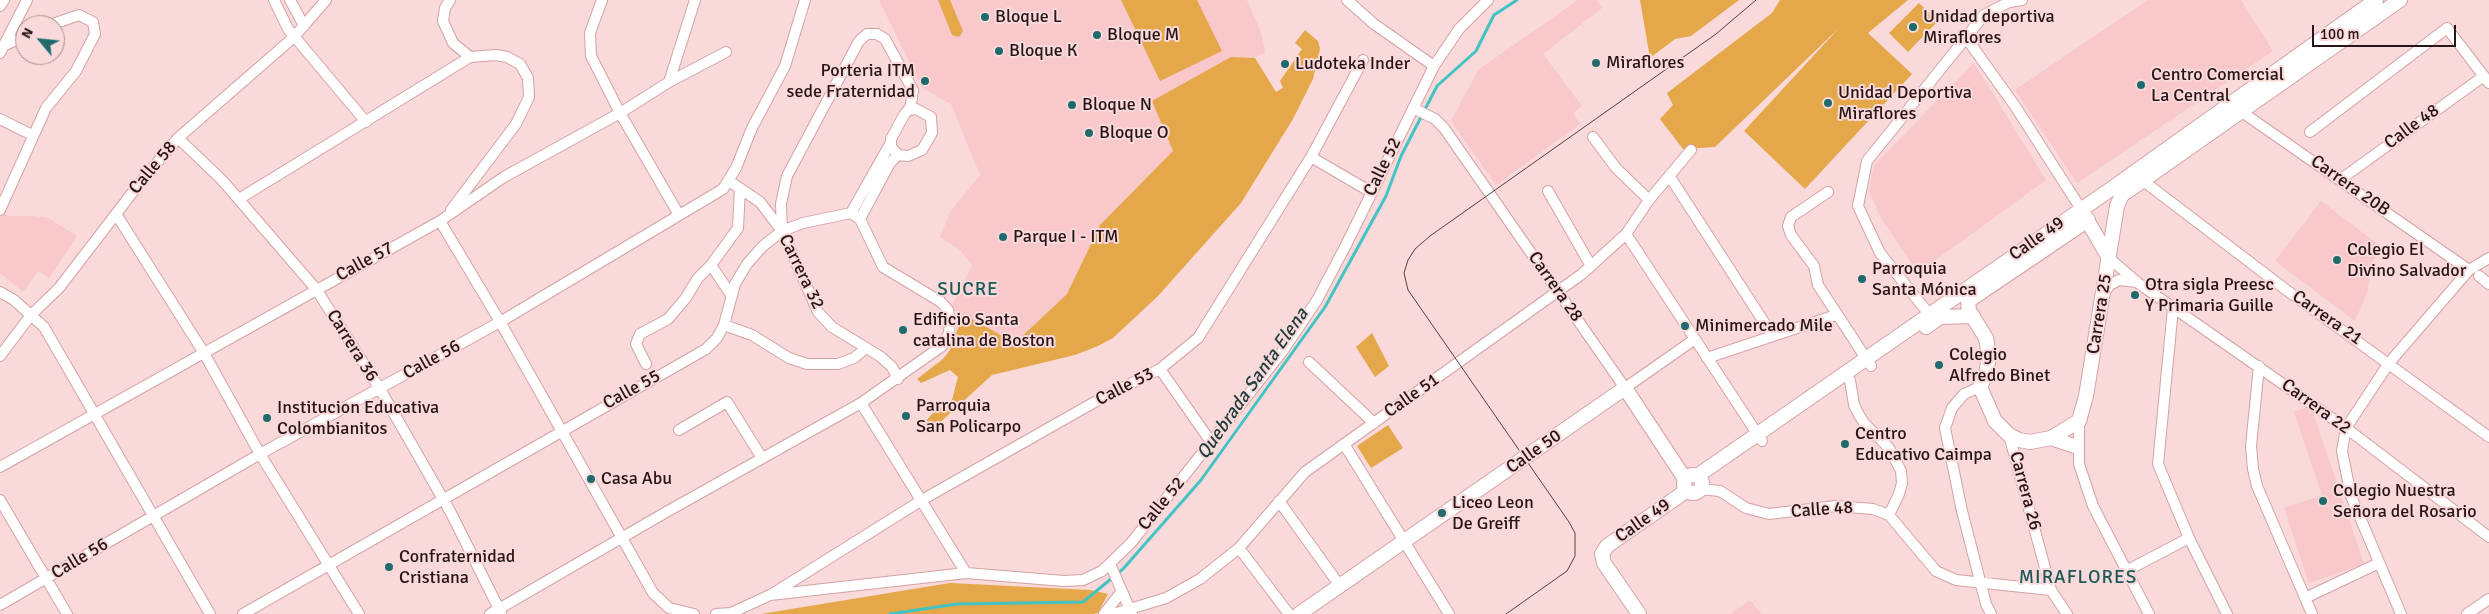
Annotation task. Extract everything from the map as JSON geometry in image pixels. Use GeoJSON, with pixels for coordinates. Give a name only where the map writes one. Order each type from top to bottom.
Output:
{"type":"FeatureCollection","features":[{"type":"Feature","properties":{"kind":"main road","name":"Calle 49"},"geometry":{"type":"LineString","coordinates":[[1639,614],[1604,563],[1602,554],[1607,546],[1932,317],[2084,214],[2230,104],[2376,0]]}},
{"type":"Feature","properties":{"kind":"main road"},"geometry":{"type":"LineString","coordinates":[[2109,258],[2117,206],[2125,192],[2243,112],[2400,0]]}},
{"type":"Feature","properties":{"kind":"main road","name":"Calle 49"},"geometry":{"type":"LineString","coordinates":[[1973,316],[1969,311],[1968,301],[1971,298],[2065,235],[2084,214]]}},
{"type":"Feature","properties":{"kind":"main road","name":"Carrera 25"},"geometry":{"type":"LineString","coordinates":[[2079,421],[2086,396],[2109,258],[2084,214]]}},
{"type":"Feature","properties":{"kind":"main road"},"geometry":{"type":"LineString","coordinates":[[2065,235],[2079,234],[2101,244]]}},
{"type":"Feature","properties":{"kind":"main road","name":"Calle 49"},"geometry":{"type":"LineString","coordinates":[[1932,317],[1973,316]]}},
{"type":"Feature","properties":{"kind":"main road"},"geometry":{"type":"LineString","coordinates":[[1973,316],[1986,338],[1988,356],[1986,374],[1980,387]]}},
{"type":"Feature","properties":{"kind":"main road","name":"Calle 49"},"geometry":{"type":"LineString","coordinates":[[1760,437],[1850,380],[1868,362]]}},
{"type":"Feature","properties":{"kind":"main road","name":"Carrera 26"},"geometry":{"type":"LineString","coordinates":[[1980,387],[1995,421],[2009,435]]}},
{"type":"Feature","properties":{"kind":"main road","name":"Carrera 28"},"geometry":{"type":"LineString","coordinates":[[1625,388],[1694,484]]}},
{"type":"Feature","properties":{"kind":"main road","name":"Calle 50"},"geometry":{"type":"LineString","coordinates":[[1299,614],[1625,388]]}},
{"type":"Feature","properties":{"kind":"main road"},"geometry":{"type":"LineString","coordinates":[[2009,435],[2030,442],[2051,438],[2079,421]]}},
{"type":"Feature","properties":{"kind":"main road"},"geometry":{"type":"LineString","coordinates":[[2051,438],[2077,447]]}},
{"type":"Feature","properties":{"kind":"street"},"geometry":{"type":"LineString","coordinates":[[0,6],[4,0]]}},
{"type":"Feature","properties":{"kind":"street"},"geometry":{"type":"LineString","coordinates":[[2,49],[28,0]]}},
{"type":"Feature","properties":{"kind":"street"},"geometry":{"type":"LineString","coordinates":[[274,0],[294,37],[366,122]]}},
{"type":"Feature","properties":{"kind":"street"},"geometry":{"type":"LineString","coordinates":[[290,0],[304,26]]}},
{"type":"Feature","properties":{"kind":"street","name":"Calle 58"},"geometry":{"type":"LineString","coordinates":[[0,356],[31,315],[59,288],[139,184],[178,138],[294,37],[326,0]]}},
{"type":"Feature","properties":{"kind":"street"},"geometry":{"type":"LineString","coordinates":[[450,0],[445,8],[443,21],[452,43],[470,58]]}},
{"type":"Feature","properties":{"kind":"street"},"geometry":{"type":"LineString","coordinates":[[602,0],[590,33],[589,46],[591,56],[620,113],[679,214]]}},
{"type":"Feature","properties":{"kind":"street"},"geometry":{"type":"LineString","coordinates":[[669,82],[695,0]]}},
{"type":"Feature","properties":{"kind":"street"},"geometry":{"type":"LineString","coordinates":[[729,180],[752,128],[785,66],[805,0]]}},
{"type":"Feature","properties":{"kind":"street"},"geometry":{"type":"LineString","coordinates":[[1347,0],[1374,24],[1434,66]]}},
{"type":"Feature","properties":{"kind":"street","name":"Calle 52"},"geometry":{"type":"LineString","coordinates":[[716,614],[731,613],[770,595],[966,573],[1076,580],[1090,577],[1112,568],[1282,352],[1317,300],[1415,109],[1434,66],[1459,29],[1488,0]]}},
{"type":"Feature","properties":{"kind":"street"},"geometry":{"type":"LineString","coordinates":[[1932,317],[1880,253],[1858,206],[1867,161],[1984,15],[2009,2],[2022,0]]}},
{"type":"Feature","properties":{"kind":"street"},"geometry":{"type":"LineString","coordinates":[[0,210],[46,108],[76,71],[88,52],[95,34],[93,22],[79,15],[65,20]]}},
{"type":"Feature","properties":{"kind":"street"},"geometry":{"type":"LineString","coordinates":[[2310,132],[2447,28],[2486,79]]}},
{"type":"Feature","properties":{"kind":"street"},"geometry":{"type":"LineString","coordinates":[[782,232],[781,204],[787,176],[859,41],[867,34],[877,34],[885,39],[913,90],[910,110],[899,122],[856,216]]}},
{"type":"Feature","properties":{"kind":"street","name":"Carrera 25"},"geometry":{"type":"LineString","coordinates":[[1967,38],[2015,106],[2084,214]]}},
{"type":"Feature","properties":{"kind":"street"},"geometry":{"type":"LineString","coordinates":[[2,49],[15,42]]}},
{"type":"Feature","properties":{"kind":"street","name":"Calle 57"},"geometry":{"type":"LineString","coordinates":[[0,467],[443,219],[504,177],[620,113],[669,82],[726,52]]}},
{"type":"Feature","properties":{"kind":"street"},"geometry":{"type":"LineString","coordinates":[[239,199],[470,58],[496,55],[507,57],[520,64],[528,78],[529,97],[516,124],[443,219],[653,593],[669,608],[694,614]]}},
{"type":"Feature","properties":{"kind":"street","name":"Calle 53"},"geometry":{"type":"LineString","coordinates":[[770,595],[922,500],[1100,399],[1160,369],[1198,338],[1310,158],[1363,60]]}},
{"type":"Feature","properties":{"kind":"street","name":"Calle 48"},"geometry":{"type":"LineString","coordinates":[[2341,179],[2486,79]]}},
{"type":"Feature","properties":{"kind":"street","name":"Carrera 20B"},"geometry":{"type":"LineString","coordinates":[[2230,104],[2341,179],[2469,270]]}},
{"type":"Feature","properties":{"kind":"street","name":"Carrera 28"},"geometry":{"type":"LineString","coordinates":[[1415,109],[1429,116],[1444,128],[1625,388]]}},
{"type":"Feature","properties":{"kind":"street"},"geometry":{"type":"LineString","coordinates":[[890,144],[898,155],[908,156],[922,150],[932,133],[931,117],[922,110],[910,110]]}},
{"type":"Feature","properties":{"kind":"street"},"geometry":{"type":"LineString","coordinates":[[0,119],[32,136]]}},
{"type":"Feature","properties":{"kind":"street"},"geometry":{"type":"LineString","coordinates":[[1593,137],[1616,168],[1649,200]]}},
{"type":"Feature","properties":{"kind":"street","name":"Carrera 36"},"geometry":{"type":"LineString","coordinates":[[178,138],[239,199],[316,289],[380,389],[442,499],[497,612]]}},
{"type":"Feature","properties":{"kind":"street","name":"Calle 51"},"geometry":{"type":"LineString","coordinates":[[1113,614],[1131,612],[1184,590],[1200,579],[1238,548],[1306,472],[1558,292],[1591,266],[1626,234],[1649,200],[1691,150]]}},
{"type":"Feature","properties":{"kind":"street"},"geometry":{"type":"LineString","coordinates":[[856,216],[890,163],[898,155]]}},
{"type":"Feature","properties":{"kind":"street"},"geometry":{"type":"LineString","coordinates":[[1310,158],[1371,192]]}},
{"type":"Feature","properties":{"kind":"street"},"geometry":{"type":"LineString","coordinates":[[1670,177],[1773,336]]}},
{"type":"Feature","properties":{"kind":"street","name":"Carrera 32"},"geometry":{"type":"LineString","coordinates":[[729,180],[760,202],[782,232],[818,312],[832,327],[881,357],[892,367],[898,379]]}},
{"type":"Feature","properties":{"kind":"street","name":"Calle 56"},"geometry":{"type":"LineString","coordinates":[[0,606],[260,454],[500,322],[723,189],[729,180]]}},
{"type":"Feature","properties":{"kind":"street","name":"Carrera 21"},"geometry":{"type":"LineString","coordinates":[[2142,180],[2285,289],[2489,437]]}},
{"type":"Feature","properties":{"kind":"street"},"geometry":{"type":"LineString","coordinates":[[646,364],[636,344],[640,334],[668,319],[686,298],[698,278],[711,266],[738,228],[740,188]]}},
{"type":"Feature","properties":{"kind":"street"},"geometry":{"type":"LineString","coordinates":[[1548,191],[1591,266]]}},
{"type":"Feature","properties":{"kind":"street"},"geometry":{"type":"LineString","coordinates":[[1828,192],[1792,218],[1788,226],[1791,235],[1814,266],[1818,285],[1868,362]]}},
{"type":"Feature","properties":{"kind":"street"},"geometry":{"type":"LineString","coordinates":[[116,214],[204,353],[260,454],[359,614]]}},
{"type":"Feature","properties":{"kind":"street"},"geometry":{"type":"LineString","coordinates":[[497,612],[622,537],[861,403],[898,379],[942,346],[949,333],[950,319],[942,302],[883,267],[856,216]]}},
{"type":"Feature","properties":{"kind":"street","name":"Calle 55"},"geometry":{"type":"LineString","coordinates":[[242,614],[561,430],[706,349],[724,325],[735,284],[747,264],[763,246],[782,232],[803,223],[856,216]]}},
{"type":"Feature","properties":{"kind":"street"},"geometry":{"type":"LineString","coordinates":[[1626,234],[1760,437]]}},
{"type":"Feature","properties":{"kind":"street","name":"Carrera 22"},"geometry":{"type":"LineString","coordinates":[[2109,258],[2138,283],[2346,428],[2489,537]]}},
{"type":"Feature","properties":{"kind":"street"},"geometry":{"type":"LineString","coordinates":[[2401,614],[2351,496],[2342,451],[2346,428],[2389,363],[2469,270],[2489,258]]}},
{"type":"Feature","properties":{"kind":"street"},"geometry":{"type":"LineString","coordinates":[[711,266],[731,295]]}},
{"type":"Feature","properties":{"kind":"street"},"geometry":{"type":"LineString","coordinates":[[2478,276],[2489,284]]}},
{"type":"Feature","properties":{"kind":"street"},"geometry":{"type":"LineString","coordinates":[[2103,294],[2110,285],[2119,280],[2138,283]]}},
{"type":"Feature","properties":{"kind":"street"},"geometry":{"type":"LineString","coordinates":[[0,292],[44,327],[93,416],[154,516],[210,614]]}},
{"type":"Feature","properties":{"kind":"street"},"geometry":{"type":"LineString","coordinates":[[2173,308],[2158,464],[2188,538],[2226,614]]}},
{"type":"Feature","properties":{"kind":"street"},"geometry":{"type":"LineString","coordinates":[[1707,358],[1836,315]]}},
{"type":"Feature","properties":{"kind":"street"},"geometry":{"type":"LineString","coordinates":[[724,325],[752,335],[789,358],[807,364],[838,364],[854,358],[866,348]]}},
{"type":"Feature","properties":{"kind":"street","name":"Calle 50"},"geometry":{"type":"LineString","coordinates":[[1625,388],[1694,339]]}},
{"type":"Feature","properties":{"kind":"street"},"geometry":{"type":"LineString","coordinates":[[1309,362],[1374,423]]}},
{"type":"Feature","properties":{"kind":"street"},"geometry":{"type":"LineString","coordinates":[[2259,366],[2251,446],[2252,469],[2257,486],[2312,614]]}},
{"type":"Feature","properties":{"kind":"street"},"geometry":{"type":"LineString","coordinates":[[1160,369],[1211,442]]}},
{"type":"Feature","properties":{"kind":"street"},"geometry":{"type":"LineString","coordinates":[[1850,380],[1854,405],[1859,416],[1889,448],[1902,471],[1902,483],[1899,494],[1889,515],[1936,571],[1956,580],[2051,590]]}},
{"type":"Feature","properties":{"kind":"street"},"geometry":{"type":"LineString","coordinates":[[1980,387],[1964,394],[1952,408],[1945,428],[1962,511],[1991,614]]}},
{"type":"Feature","properties":{"kind":"street"},"geometry":{"type":"LineString","coordinates":[[679,430],[726,402],[762,458]]}},
{"type":"Feature","properties":{"kind":"street"},"geometry":{"type":"LineString","coordinates":[[861,403],[966,573]]}},
{"type":"Feature","properties":{"kind":"street","name":"Carrera 25"},"geometry":{"type":"LineString","coordinates":[[2079,421],[2077,447],[2079,464],[2093,506],[2149,614]]}},
{"type":"Feature","properties":{"kind":"street","name":"Carrera 26"},"geometry":{"type":"LineString","coordinates":[[2009,435],[2051,590],[2068,614]]}},
{"type":"Feature","properties":{"kind":"street"},"geometry":{"type":"LineString","coordinates":[[1344,444],[1450,614]]}},
{"type":"Feature","properties":{"kind":"street","name":"Calle 48"},"geometry":{"type":"LineString","coordinates":[[1694,484],[1720,491],[1746,508],[1769,514],[1836,506],[1873,509],[1889,515]]}},
{"type":"Feature","properties":{"kind":"street"},"geometry":{"type":"LineString","coordinates":[[0,500],[67,614]]}},
{"type":"Feature","properties":{"kind":"street"},"geometry":{"type":"LineString","coordinates":[[1279,500],[1340,586]]}},
{"type":"Feature","properties":{"kind":"street"},"geometry":{"type":"LineString","coordinates":[[2126,571],[2188,538]]}},
{"type":"Feature","properties":{"kind":"street"},"geometry":{"type":"LineString","coordinates":[[1238,548],[1290,614]]}},
{"type":"Feature","properties":{"kind":"street"},"geometry":{"type":"LineString","coordinates":[[2305,598],[2379,563]]}},
{"type":"Feature","properties":{"kind":"street"},"geometry":{"type":"LineString","coordinates":[[1112,568],[1131,612]]}},
{"type":"Feature","properties":{"kind":"street"},"geometry":{"type":"LineString","coordinates":[[1104,614],[1122,590]]}},
{"type":"Feature","properties":{"kind":"street"},"geometry":{"type":"LineString","coordinates":[[2467,614],[2489,599]]}},
{"type":"Feature","properties":{"kind":"shaded area"},"geometry":{"type":"Polygon","coordinates":[[[879,0],[1247,0],[1261,32],[1265,52],[1254,58],[1231,57],[1174,151],[1100,225],[1067,294],[1015,343],[951,308],[972,265],[959,249],[940,237],[950,212],[980,175],[951,104],[922,88],[879,0]]]}},
{"type":"Feature","properties":{"kind":"shaded area"},"geometry":{"type":"Polygon","coordinates":[[[938,0],[950,0],[963,31],[959,37],[952,35],[938,0]]]}},
{"type":"Feature","properties":{"kind":"shaded area"},"geometry":{"type":"Polygon","coordinates":[[[1121,0],[1197,0],[1222,51],[1160,81],[1121,0]]]}},
{"type":"Feature","properties":{"kind":"shaded area"},"geometry":{"type":"Polygon","coordinates":[[[1578,0],[1596,0],[1602,8],[1543,54],[1582,106],[1573,113],[1580,124],[1496,185],[1451,121],[1478,70],[1578,0]]]}},
{"type":"Feature","properties":{"kind":"shaded area"},"geometry":{"type":"Polygon","coordinates":[[[1640,0],[1739,0],[1691,36],[1675,39],[1650,58],[1640,0]]]}},
{"type":"Feature","properties":{"kind":"shaded area"},"geometry":{"type":"Polygon","coordinates":[[[1780,0],[1908,0],[1868,33],[1912,74],[1805,189],[1744,131],[1840,27],[1715,147],[1683,149],[1660,119],[1673,105],[1667,93],[1772,13],[1780,0]]]}},
{"type":"Feature","properties":{"kind":"shaded area","name":"Centro Comercial La Central"},"geometry":{"type":"Polygon","coordinates":[[[2148,0],[2241,0],[2273,51],[2077,183],[2015,90],[2148,0]]]}},
{"type":"Feature","properties":{"kind":"shaded area","name":"Unidad deportiva Miraflores"},"geometry":{"type":"Polygon","coordinates":[[[1919,3],[1938,21],[1908,52],[1889,33],[1919,3]]]}},
{"type":"Feature","properties":{"kind":"shaded area"},"geometry":{"type":"Polygon","coordinates":[[[1305,30],[1318,41],[1320,49],[1313,79],[1293,119],[1241,203],[1158,296],[1113,338],[1098,346],[1075,355],[992,375],[934,428],[927,433],[921,432],[922,426],[932,414],[952,400],[958,377],[950,370],[921,383],[917,379],[943,359],[950,350],[963,314],[1015,343],[1067,294],[1100,225],[1173,151],[1152,101],[1231,57],[1255,58],[1276,92],[1283,88],[1280,81],[1302,49],[1295,43],[1305,30]]]}},
{"type":"Feature","properties":{"kind":"shaded area"},"geometry":{"type":"Polygon","coordinates":[[[1974,63],[2046,180],[1918,273],[1882,220],[1869,191],[1873,171],[1875,164],[1974,63]]]}},
{"type":"Feature","properties":{"kind":"shaded area"},"geometry":{"type":"Polygon","coordinates":[[[2321,201],[2383,248],[2372,263],[2367,293],[2355,321],[2275,261],[2321,201]]]}},
{"type":"Feature","properties":{"kind":"shaded area"},"geometry":{"type":"Polygon","coordinates":[[[0,212],[10,216],[48,218],[77,236],[49,278],[38,271],[23,292],[0,273],[0,212]]]}},
{"type":"Feature","properties":{"kind":"shaded area"},"geometry":{"type":"Polygon","coordinates":[[[1372,333],[1389,366],[1375,377],[1356,347],[1372,333]]]}},
{"type":"Feature","properties":{"kind":"shaded area","name":"Colegio Nuestra Señora del Rosario"},"geometry":{"type":"Polygon","coordinates":[[[2307,407],[2313,412],[2364,564],[2309,583],[2284,508],[2322,495],[2294,412],[2307,407]]]}},
{"type":"Feature","properties":{"kind":"shaded area"},"geometry":{"type":"Polygon","coordinates":[[[1388,425],[1403,448],[1371,468],[1357,446],[1388,425]]]}},
{"type":"Feature","properties":{"kind":"shaded area"},"geometry":{"type":"Polygon","coordinates":[[[950,583],[1090,590],[1108,594],[1098,613],[1093,614],[761,614],[950,583]]]}},
{"type":"Feature","properties":{"kind":"shaded area"},"geometry":{"type":"Polygon","coordinates":[[[1750,600],[1761,614],[1730,614],[1750,600]]]}},
{"type":"Feature","properties":{"kind":"waterway","name":"Quebrada Santa Elena"},"geometry":{"type":"LineString","coordinates":[[890,614],[957,604],[1083,602],[1123,569],[1201,480],[1325,307],[1386,196],[1401,156],[1437,86],[1476,51],[1494,15],[1517,0]]}},
{"type":"Feature","properties":{"kind":"tram line"},"geometry":{"type":"LineString","coordinates":[[1506,614],[1567,571],[1575,556],[1575,533],[1408,290],[1404,273],[1408,260],[1415,249],[1430,236],[1716,34],[1756,0]]}},
{"type":"Feature","properties":{"kind":"place","name":"Bloque L"},"geometry":{"type":"Point","coordinates":[985,17]}},
{"type":"Feature","properties":{"kind":"place","name":"Unidad deportiva Miraflores"},"geometry":{"type":"Point","coordinates":[1913,27]}},
{"type":"Feature","properties":{"kind":"place","name":"Bloque M"},"geometry":{"type":"Point","coordinates":[1097,35]}},
{"type":"Feature","properties":{"kind":"place","name":"Bloque K"},"geometry":{"type":"Point","coordinates":[999,51]}},
{"type":"Feature","properties":{"kind":"place","name":"Miraflores"},"geometry":{"type":"Point","coordinates":[1596,63]}},
{"type":"Feature","properties":{"kind":"place","name":"Ludoteka Inder"},"geometry":{"type":"Point","coordinates":[1285,64]}},
{"type":"Feature","properties":{"kind":"place","name":"Porteria ITM sede Fraternidad"},"geometry":{"type":"Point","coordinates":[925,81]}},
{"type":"Feature","properties":{"kind":"place","name":"Centro Comercial La Central"},"geometry":{"type":"Point","coordinates":[2141,85]}},
{"type":"Feature","properties":{"kind":"place","name":"Unidad Deportiva Miraflores"},"geometry":{"type":"Point","coordinates":[1828,103]}},
{"type":"Feature","properties":{"kind":"place","name":"Bloque N"},"geometry":{"type":"Point","coordinates":[1072,105]}},
{"type":"Feature","properties":{"kind":"place","name":"Bloque O"},"geometry":{"type":"Point","coordinates":[1089,133]}},
{"type":"Feature","properties":{"kind":"place","name":"Parque I - ITM"},"geometry":{"type":"Point","coordinates":[1003,237]}},
{"type":"Feature","properties":{"kind":"place","name":"Colegio El Divino Salvador"},"geometry":{"type":"Point","coordinates":[2337,260]}},
{"type":"Feature","properties":{"kind":"place","name":"Parroquia Santa Mónica"},"geometry":{"type":"Point","coordinates":[1862,279]}},
{"type":"Feature","properties":{"kind":"place","name":"Otra sigla Preesc Y Primaria Guille"},"geometry":{"type":"Point","coordinates":[2135,295]}},
{"type":"Feature","properties":{"kind":"place","name":"Minimercado Mile"},"geometry":{"type":"Point","coordinates":[1685,326]}},
{"type":"Feature","properties":{"kind":"place","name":"Edificio Santa catalina de Boston"},"geometry":{"type":"Point","coordinates":[903,330]}},
{"type":"Feature","properties":{"kind":"place","name":"Colegio Alfredo Binet"},"geometry":{"type":"Point","coordinates":[1939,365]}},
{"type":"Feature","properties":{"kind":"place","name":"Parroquia San Policarpo"},"geometry":{"type":"Point","coordinates":[906,416]}},
{"type":"Feature","properties":{"kind":"place","name":"Institucion Educativa Colombianitos"},"geometry":{"type":"Point","coordinates":[267,418]}},
{"type":"Feature","properties":{"kind":"place","name":"Centro Educativo Caimpa"},"geometry":{"type":"Point","coordinates":[1845,444]}},
{"type":"Feature","properties":{"kind":"place","name":"Casa Abu"},"geometry":{"type":"Point","coordinates":[591,479]}},
{"type":"Feature","properties":{"kind":"place","name":"Colegio Nuestra Señora del Rosario"},"geometry":{"type":"Point","coordinates":[2323,501]}},
{"type":"Feature","properties":{"kind":"place","name":"Liceo Leon De Greiff"},"geometry":{"type":"Point","coordinates":[1442,513]}},
{"type":"Feature","properties":{"kind":"place","name":"Confraternidad Cristiana"},"geometry":{"type":"Point","coordinates":[389,567]}},
{"type":"Feature","properties":{"kind":"district","name":"SUCRE"},"geometry":{"type":"Point","coordinates":[968,290]}},
{"type":"Feature","properties":{"kind":"district","name":"MIRAFLORES"},"geometry":{"type":"Point","coordinates":[2078,578]}}]}
